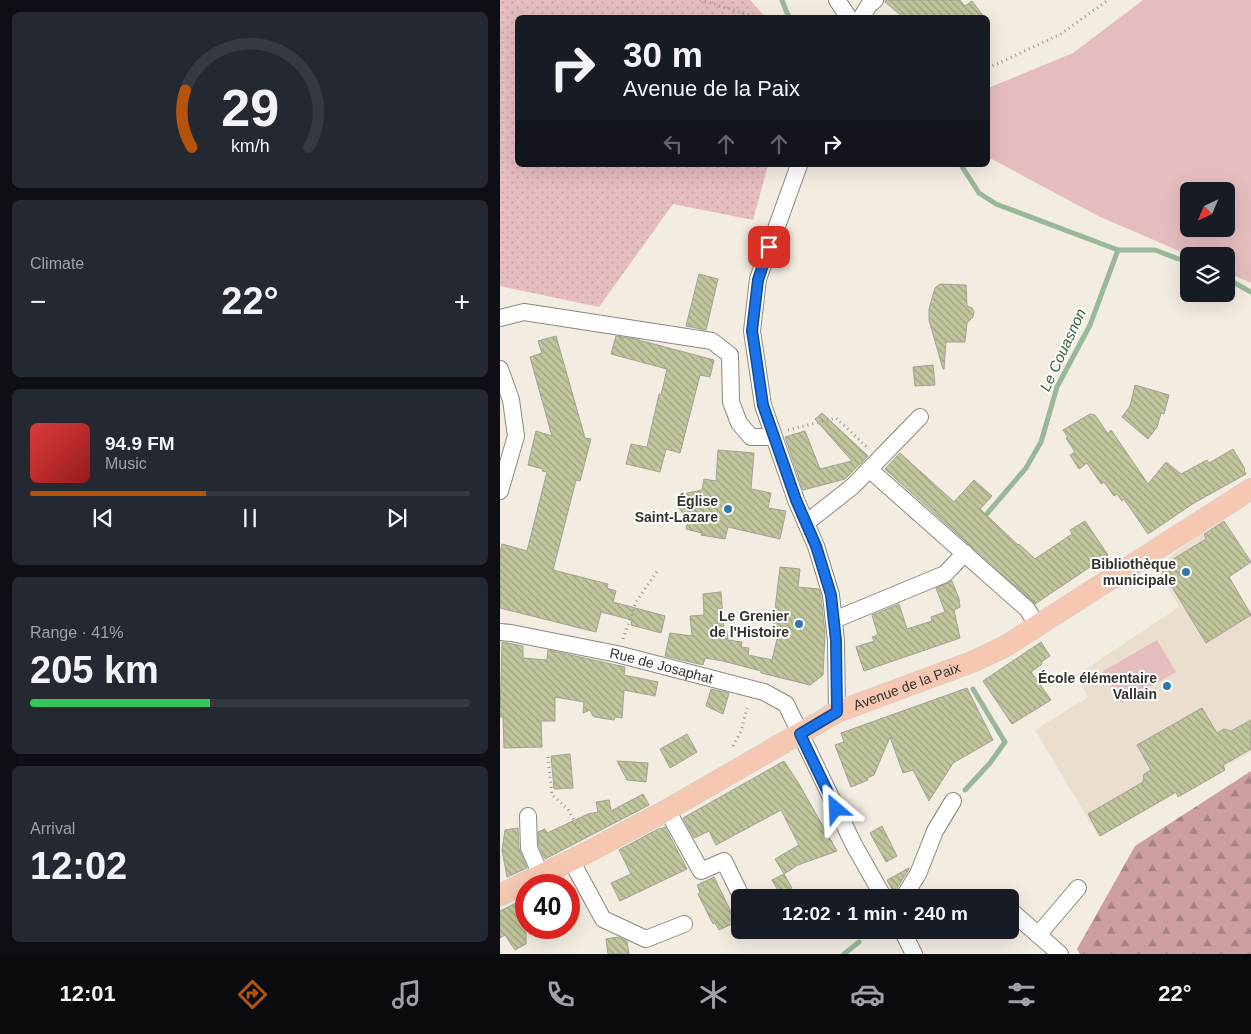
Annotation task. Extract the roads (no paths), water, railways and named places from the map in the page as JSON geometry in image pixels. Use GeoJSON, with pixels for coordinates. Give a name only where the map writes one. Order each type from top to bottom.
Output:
{"type":"FeatureCollection","features":[{"type":"Feature","properties":{"kind":"main road","name":"Avenue de la Paix"},"geometry":{"type":"LineString","coordinates":[[543,874],[667,810],[837,712],[972,662],[1004,647],[1251,489]]}},
{"type":"Feature","properties":{"kind":"main road","name":"Avenue de la Paix"},"geometry":{"type":"LineString","coordinates":[[500,895],[515,888]]}},
{"type":"Feature","properties":{"kind":"street"},"geometry":{"type":"LineString","coordinates":[[837,0],[846,15]]}},
{"type":"Feature","properties":{"kind":"street"},"geometry":{"type":"LineString","coordinates":[[863,15],[869,5],[875,0]]}},
{"type":"Feature","properties":{"kind":"street"},"geometry":{"type":"LineString","coordinates":[[798,167],[758,280],[752,331],[763,405],[780,434],[796,500],[816,546],[831,595],[836,641],[837,712]]}},
{"type":"Feature","properties":{"kind":"street"},"geometry":{"type":"LineString","coordinates":[[500,318],[524,312],[712,340],[730,355],[731,402],[739,423],[751,437],[780,434]]}},
{"type":"Feature","properties":{"kind":"street"},"geometry":{"type":"LineString","coordinates":[[500,369],[511,400],[516,436],[500,491]]}},
{"type":"Feature","properties":{"kind":"street"},"geometry":{"type":"LineString","coordinates":[[806,523],[853,486],[920,417]]}},
{"type":"Feature","properties":{"kind":"street"},"geometry":{"type":"LineString","coordinates":[[874,464],[965,553],[1027,610],[1038,626]]}},
{"type":"Feature","properties":{"kind":"street"},"geometry":{"type":"LineString","coordinates":[[834,620],[945,574],[965,553]]}},
{"type":"Feature","properties":{"kind":"street","name":"Rue de Josaphat"},"geometry":{"type":"LineString","coordinates":[[500,632],[618,654],[764,692],[786,704],[854,845],[879,889]]}},
{"type":"Feature","properties":{"kind":"street"},"geometry":{"type":"LineString","coordinates":[[909,889],[918,874],[935,831],[952,801]]}},
{"type":"Feature","properties":{"kind":"street"},"geometry":{"type":"LineString","coordinates":[[667,810],[701,871],[724,861],[738,889]]}},
{"type":"Feature","properties":{"kind":"street"},"geometry":{"type":"LineString","coordinates":[[528,816],[529,848],[541,874]]}},
{"type":"Feature","properties":{"kind":"street"},"geometry":{"type":"LineString","coordinates":[[580,856],[603,919],[646,939],[684,924]]}},
{"type":"Feature","properties":{"kind":"street"},"geometry":{"type":"LineString","coordinates":[[1038,935],[1078,888]]}},
{"type":"Feature","properties":{"kind":"street"},"geometry":{"type":"LineString","coordinates":[[1019,918],[1060,954]]}},
{"type":"Feature","properties":{"kind":"street"},"geometry":{"type":"LineString","coordinates":[[906,939],[914,954]]}},
{"type":"Feature","properties":{"kind":"waterway"},"geometry":{"type":"LineString","coordinates":[[782,0],[788,15]]}},
{"type":"Feature","properties":{"kind":"waterway"},"geometry":{"type":"LineString","coordinates":[[962,167],[979,193],[996,204],[1118,250],[1155,250],[1180,260]]}},
{"type":"Feature","properties":{"kind":"waterway","name":"Le Couasnon"},"geometry":{"type":"LineString","coordinates":[[985,516],[1026,468],[1041,442],[1057,387],[1090,325],[1118,250]]}},
{"type":"Feature","properties":{"kind":"waterway","name":"Le Couasnon"},"geometry":{"type":"LineString","coordinates":[[1235,283],[1251,292]]}},
{"type":"Feature","properties":{"kind":"waterway","name":"Le Couasnon"},"geometry":{"type":"LineString","coordinates":[[965,790],[990,763],[1005,742],[973,689]]}},
{"type":"Feature","properties":{"kind":"waterway","name":"Le Couasnon"},"geometry":{"type":"LineString","coordinates":[[844,954],[859,942]]}},
{"type":"Feature","properties":{"kind":"place","name":"Église Saint-Lazare"},"geometry":{"type":"Point","coordinates":[728,509]}},
{"type":"Feature","properties":{"kind":"place","name":"Bibliothèque municipale"},"geometry":{"type":"Point","coordinates":[1186,572]}},
{"type":"Feature","properties":{"kind":"place","name":"Le Grenier de l'Histoire"},"geometry":{"type":"Point","coordinates":[799,624]}},
{"type":"Feature","properties":{"kind":"place","name":"École élémentaire Vallain"},"geometry":{"type":"Point","coordinates":[1167,686]}}]}
